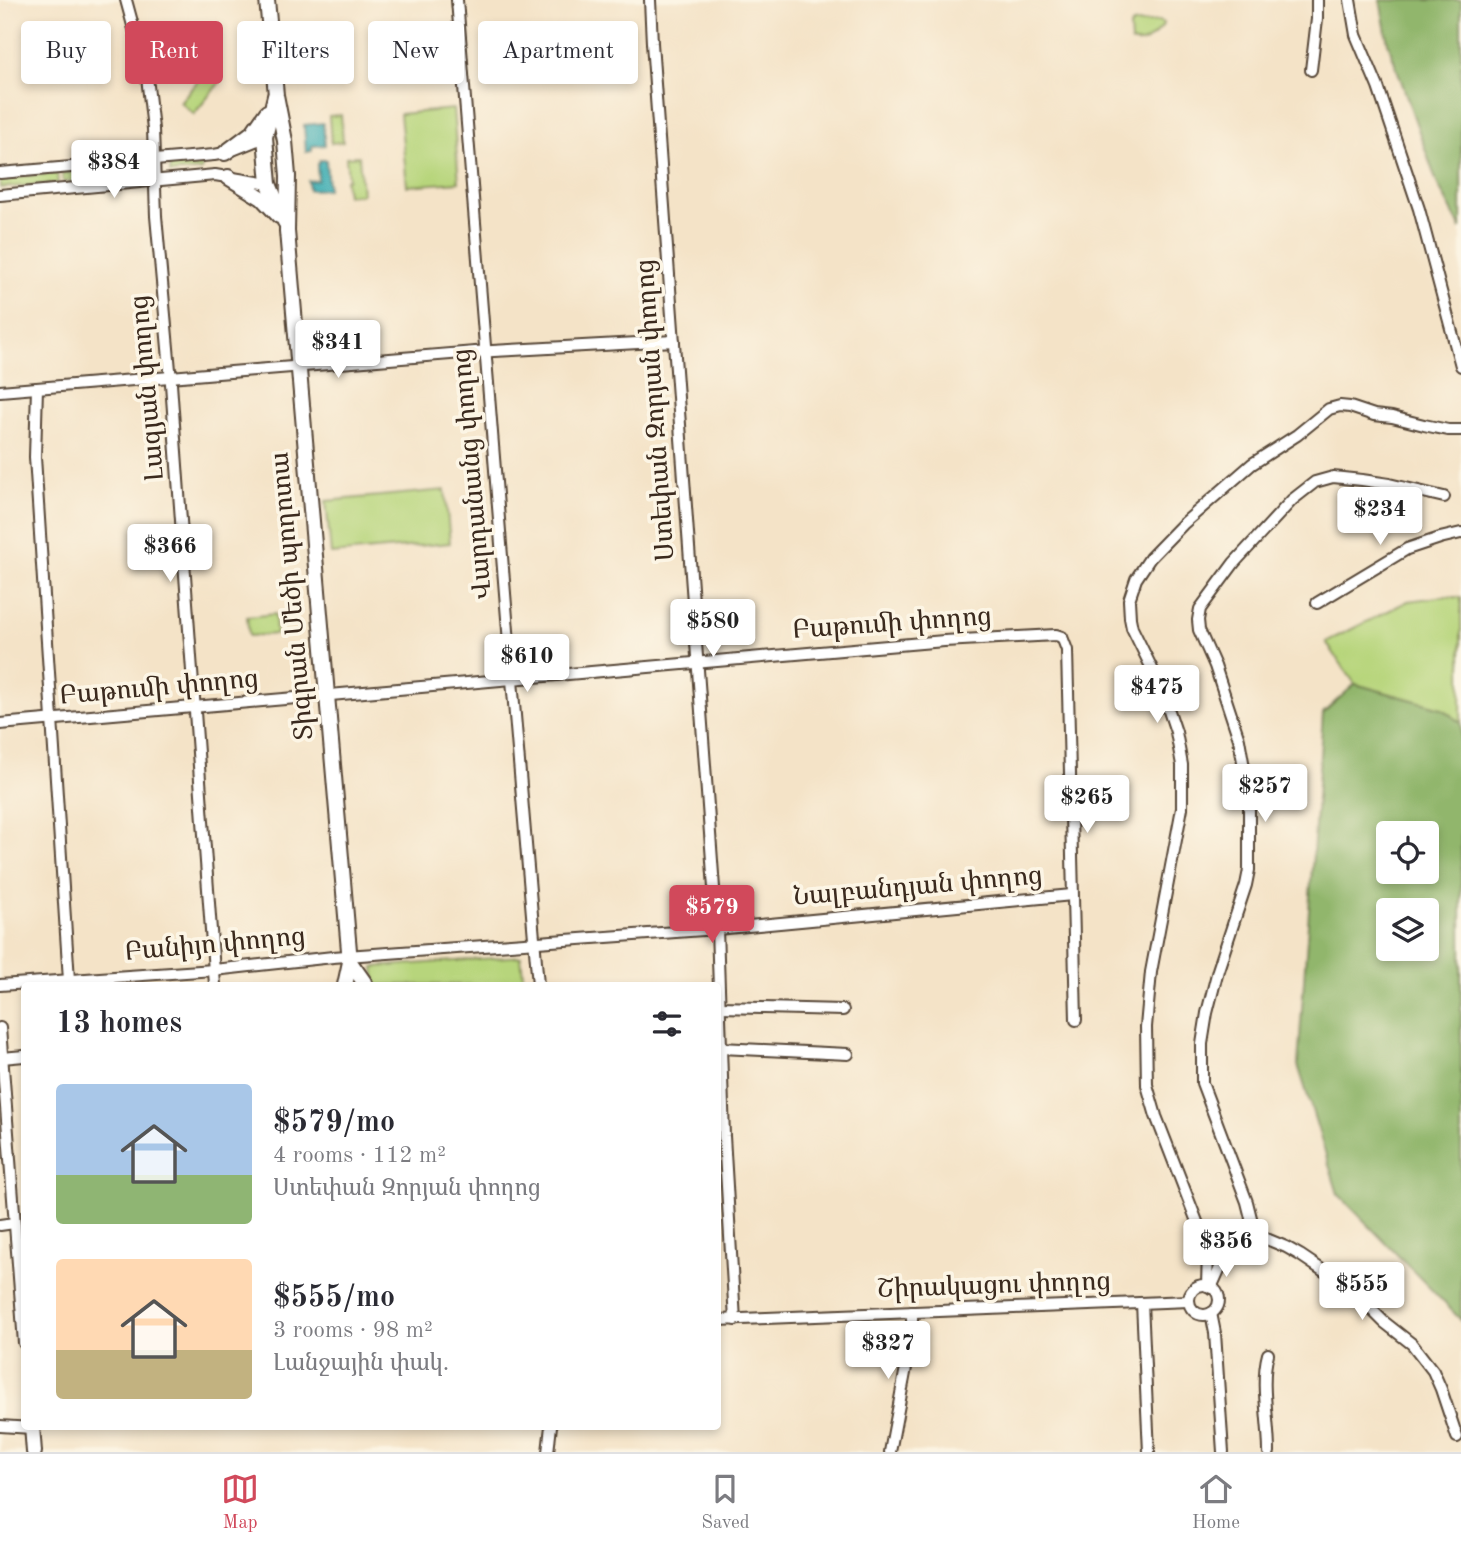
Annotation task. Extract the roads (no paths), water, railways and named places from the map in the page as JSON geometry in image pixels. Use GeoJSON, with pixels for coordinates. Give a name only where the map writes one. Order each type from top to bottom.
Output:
{"type":"FeatureCollection","features":[{"type":"Feature","properties":{"kind":"main road","name":"Տիգրան Մեծի պողոտա"},"geometry":{"type":"LineString","coordinates":[[267,0],[276,95],[285,141],[288,176],[286,225],[350,959],[346,982]]}},
{"type":"Feature","properties":{"kind":"main road","name":"Տիգրան Մեծի պողոտա"},"geometry":{"type":"LineString","coordinates":[[276,95],[265,137],[269,184],[286,225]]}},
{"type":"Feature","properties":{"kind":"main road"},"geometry":{"type":"LineString","coordinates":[[225,153],[253,132],[276,95]]}},
{"type":"Feature","properties":{"kind":"main road"},"geometry":{"type":"LineString","coordinates":[[265,137],[278,133],[283,135],[285,141]]}},
{"type":"Feature","properties":{"kind":"main road"},"geometry":{"type":"LineString","coordinates":[[269,184],[281,187],[286,184],[288,176]]}},
{"type":"Feature","properties":{"kind":"main road"},"geometry":{"type":"LineString","coordinates":[[228,177],[262,198],[286,225]]}},
{"type":"Feature","properties":{"kind":"main road","name":"Տիգրան Մեծի պողոտա"},"geometry":{"type":"LineString","coordinates":[[350,959],[364,982]]}},
{"type":"Feature","properties":{"kind":"main road"},"geometry":{"type":"LineString","coordinates":[[32,1430],[34,1452]]}},
{"type":"Feature","properties":{"kind":"street","name":"Լազյան փողոց"},"geometry":{"type":"LineString","coordinates":[[126,0],[147,77],[153,129],[156,216],[171,377],[215,982]]}},
{"type":"Feature","properties":{"kind":"street","name":"Վարդանանց փողոց"},"geometry":{"type":"LineString","coordinates":[[457,0],[538,982]]}},
{"type":"Feature","properties":{"kind":"street","name":"Ստեփան Զորյան փողոց"},"geometry":{"type":"LineString","coordinates":[[650,0],[719,982]]}},
{"type":"Feature","properties":{"kind":"street"},"geometry":{"type":"LineString","coordinates":[[1311,70],[1318,19],[1317,0]]}},
{"type":"Feature","properties":{"kind":"street"},"geometry":{"type":"LineString","coordinates":[[1350,0],[1356,36],[1378,87],[1419,209],[1461,366]]}},
{"type":"Feature","properties":{"kind":"street"},"geometry":{"type":"LineString","coordinates":[[0,173],[225,153],[265,137]]}},
{"type":"Feature","properties":{"kind":"street"},"geometry":{"type":"LineString","coordinates":[[0,195],[215,175],[269,184]]}},
{"type":"Feature","properties":{"kind":"street"},"geometry":{"type":"LineString","coordinates":[[0,391],[486,352],[674,341]]}},
{"type":"Feature","properties":{"kind":"street"},"geometry":{"type":"LineString","coordinates":[[37,388],[36,457],[69,980]]}},
{"type":"Feature","properties":{"kind":"street"},"geometry":{"type":"LineString","coordinates":[[1209,1287],[1208,1250],[1156,1116],[1147,1085],[1146,1027],[1152,972],[1182,808],[1182,765],[1176,732],[1161,687],[1132,628],[1129,600],[1136,579],[1165,541],[1252,464],[1297,435],[1329,409],[1350,407],[1374,415],[1448,430],[1461,430]]}},
{"type":"Feature","properties":{"kind":"street"},"geometry":{"type":"LineString","coordinates":[[1209,1287],[1232,1236],[1250,1225],[1251,1218],[1205,1094],[1201,1064],[1207,1013],[1249,870],[1249,796],[1239,738],[1216,666],[1199,630],[1200,609],[1234,563],[1292,500],[1315,482],[1333,477],[1362,480],[1444,497]]}},
{"type":"Feature","properties":{"kind":"street"},"geometry":{"type":"LineString","coordinates":[[1317,603],[1407,549],[1461,533]]}},
{"type":"Feature","properties":{"kind":"street","name":"Բաթումի փողոց"},"geometry":{"type":"LineString","coordinates":[[0,724],[944,642],[1056,635],[1062,638],[1067,650],[1072,895]]}},
{"type":"Feature","properties":{"kind":"street"},"geometry":{"type":"LineString","coordinates":[[1072,895],[1076,1020]]}},
{"type":"Feature","properties":{"kind":"street","name":"Նալբանդյան փողոց"},"geometry":{"type":"LineString","coordinates":[[350,959],[717,929],[1072,895]]}},
{"type":"Feature","properties":{"kind":"street","name":"Բանիյո փողոց"},"geometry":{"type":"LineString","coordinates":[[41,982],[350,959]]}},
{"type":"Feature","properties":{"kind":"street","name":"Բանիյո փողոց"},"geometry":{"type":"LineString","coordinates":[[0,985],[21,983]]}},
{"type":"Feature","properties":{"kind":"street"},"geometry":{"type":"LineString","coordinates":[[721,1007],[843,1010]]}},
{"type":"Feature","properties":{"kind":"street"},"geometry":{"type":"LineString","coordinates":[[0,1028],[15,1223],[21,1260]]}},
{"type":"Feature","properties":{"kind":"street"},"geometry":{"type":"LineString","coordinates":[[721,1048],[848,1054]]}},
{"type":"Feature","properties":{"kind":"street","name":"Ստեփան Զորյան փողոց"},"geometry":{"type":"LineString","coordinates":[[721,1048],[721,1136],[735,1320]]}},
{"type":"Feature","properties":{"kind":"street"},"geometry":{"type":"LineString","coordinates":[[2,1058],[21,1056]]}},
{"type":"Feature","properties":{"kind":"street"},"geometry":{"type":"LineString","coordinates":[[0,1225],[15,1223]]}},
{"type":"Feature","properties":{"kind":"street"},"geometry":{"type":"LineString","coordinates":[[1238,1232],[1252,1233],[1300,1255],[1352,1290],[1384,1322],[1412,1344],[1433,1371],[1457,1437]]}},
{"type":"Feature","properties":{"kind":"street"},"geometry":{"type":"LineString","coordinates":[[1198,1286],[1209,1287],[1215,1291],[1218,1302],[1215,1310],[1197,1314],[1189,1301],[1191,1293],[1198,1286]]}},
{"type":"Feature","properties":{"kind":"street","name":"Շիրակացու փողոց"},"geometry":{"type":"LineString","coordinates":[[721,1320],[1189,1301]]}},
{"type":"Feature","properties":{"kind":"street"},"geometry":{"type":"LineString","coordinates":[[1142,1303],[1149,1452]]}},
{"type":"Feature","properties":{"kind":"street"},"geometry":{"type":"LineString","coordinates":[[890,1452],[912,1336],[912,1312]]}},
{"type":"Feature","properties":{"kind":"street"},"geometry":{"type":"LineString","coordinates":[[1211,1313],[1216,1333],[1223,1452]]}},
{"type":"Feature","properties":{"kind":"street"},"geometry":{"type":"LineString","coordinates":[[1268,1354],[1264,1369],[1269,1452]]}},
{"type":"Feature","properties":{"kind":"street"},"geometry":{"type":"LineString","coordinates":[[0,1426],[21,1427]]}},
{"type":"Feature","properties":{"kind":"street"},"geometry":{"type":"LineString","coordinates":[[548,1452],[551,1430]]}},
{"type":"Feature","properties":{"kind":"water"},"geometry":{"type":"Polygon","coordinates":[[[323,123],[325,145],[312,146],[312,151],[306,152],[304,125],[323,123]]]}},
{"type":"Feature","properties":{"kind":"water"},"geometry":{"type":"Polygon","coordinates":[[[319,160],[326,160],[328,189],[309,190],[308,181],[318,180],[319,160]]]}}]}
